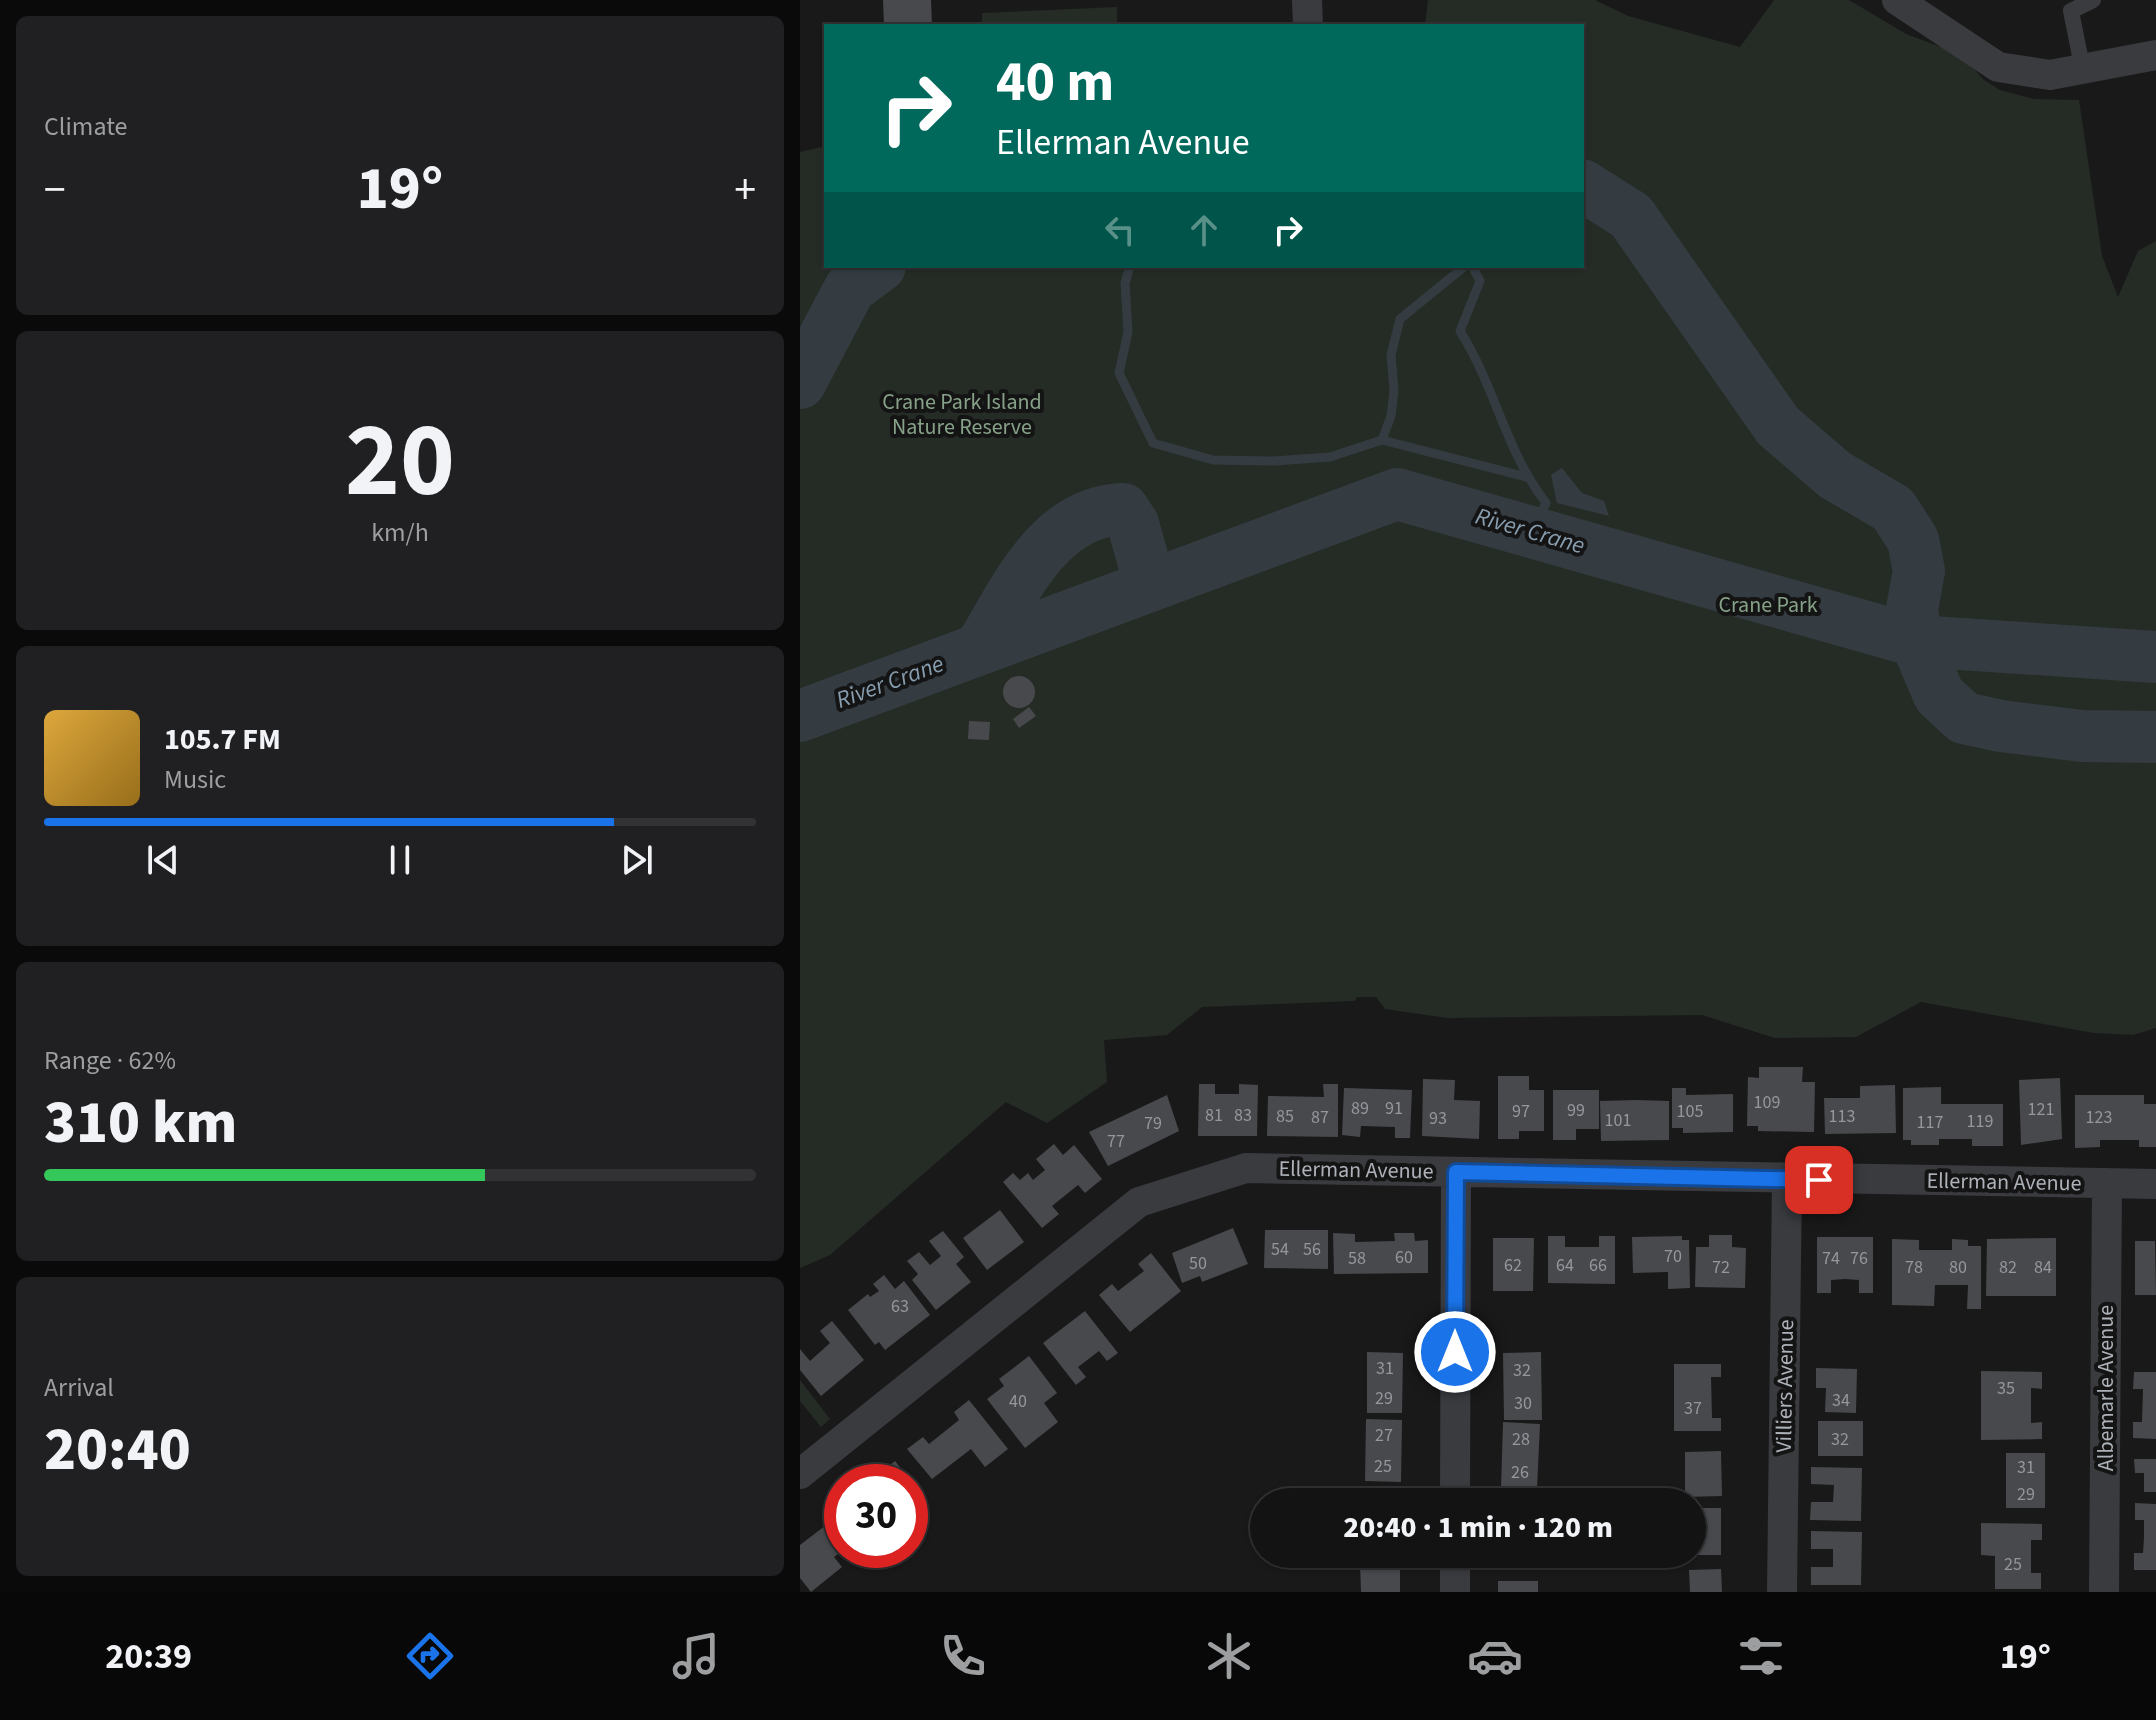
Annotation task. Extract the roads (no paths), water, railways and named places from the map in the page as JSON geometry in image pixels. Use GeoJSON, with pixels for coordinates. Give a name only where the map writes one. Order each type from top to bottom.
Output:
{"type":"FeatureCollection","features":[{"type":"Feature","properties":{"kind":"street"},"geometry":{"type":"LineString","coordinates":[[1897,0],[1934,11],[1998,67],[2050,75],[2156,55]]}},
{"type":"Feature","properties":{"kind":"street","name":"Ellerman Avenue"},"geometry":{"type":"LineString","coordinates":[[800,1474],[1139,1202],[1246,1168],[2156,1184]]}},
{"type":"Feature","properties":{"kind":"street"},"geometry":{"type":"LineString","coordinates":[[1455,1488],[1456,1172]]}},
{"type":"Feature","properties":{"kind":"street","name":"Villiers Avenue"},"geometry":{"type":"LineString","coordinates":[[1782,1592],[1787,1179]]}},
{"type":"Feature","properties":{"kind":"street","name":"Albemarle Avenue"},"geometry":{"type":"LineString","coordinates":[[2104,1592],[2107,1183]]}},
{"type":"Feature","properties":{"kind":"street"},"geometry":{"type":"LineString","coordinates":[[1455,1568],[1455,1592]]}},
{"type":"Feature","properties":{"kind":"lane"},"geometry":{"type":"LineString","coordinates":[[2083,71],[2071,11],[2093,0]]}},
{"type":"Feature","properties":{"kind":"waterway"},"geometry":{"type":"LineString","coordinates":[[1584,186],[1631,216],[1778,426],[1835,475],[1893,509],[1913,540],[1919,571],[1912,609],[1916,641],[1939,695],[1964,718],[2001,726],[2082,736],[2156,737]]}},
{"type":"Feature","properties":{"kind":"waterway"},"geometry":{"type":"LineString","coordinates":[[800,383],[850,288],[877,268]]}},
{"type":"Feature","properties":{"kind":"waterway"},"geometry":{"type":"LineString","coordinates":[[1129,268],[1125,283],[1128,332],[1119,373],[1153,443],[1213,460],[1274,461],[1330,457],[1382,440],[1526,477]]}},
{"type":"Feature","properties":{"kind":"waterway"},"geometry":{"type":"LineString","coordinates":[[1382,440],[1391,416],[1394,390],[1391,355],[1400,319],[1463,268]]}},
{"type":"Feature","properties":{"kind":"waterway"},"geometry":{"type":"LineString","coordinates":[[1473,268],[1480,281],[1460,331],[1483,374],[1510,441],[1546,503],[1539,517]]}},
{"type":"Feature","properties":{"kind":"waterway","name":"River Crane"},"geometry":{"type":"LineString","coordinates":[[800,716],[1397,494],[1916,641],[2156,657]]}},
{"type":"Feature","properties":{"kind":"waterway","name":"River Crane"},"geometry":{"type":"LineString","coordinates":[[980,648],[1036,559],[1074,524],[1096,514],[1123,509],[1133,524],[1150,585]]}},
{"type":"Feature","properties":{"kind":"park label","name":"Crane Park Island Nature Reserve"},"geometry":{"type":"Point","coordinates":[962,414]}},
{"type":"Feature","properties":{"kind":"park label","name":"Crane Park"},"geometry":{"type":"Point","coordinates":[1768,605]}}]}
